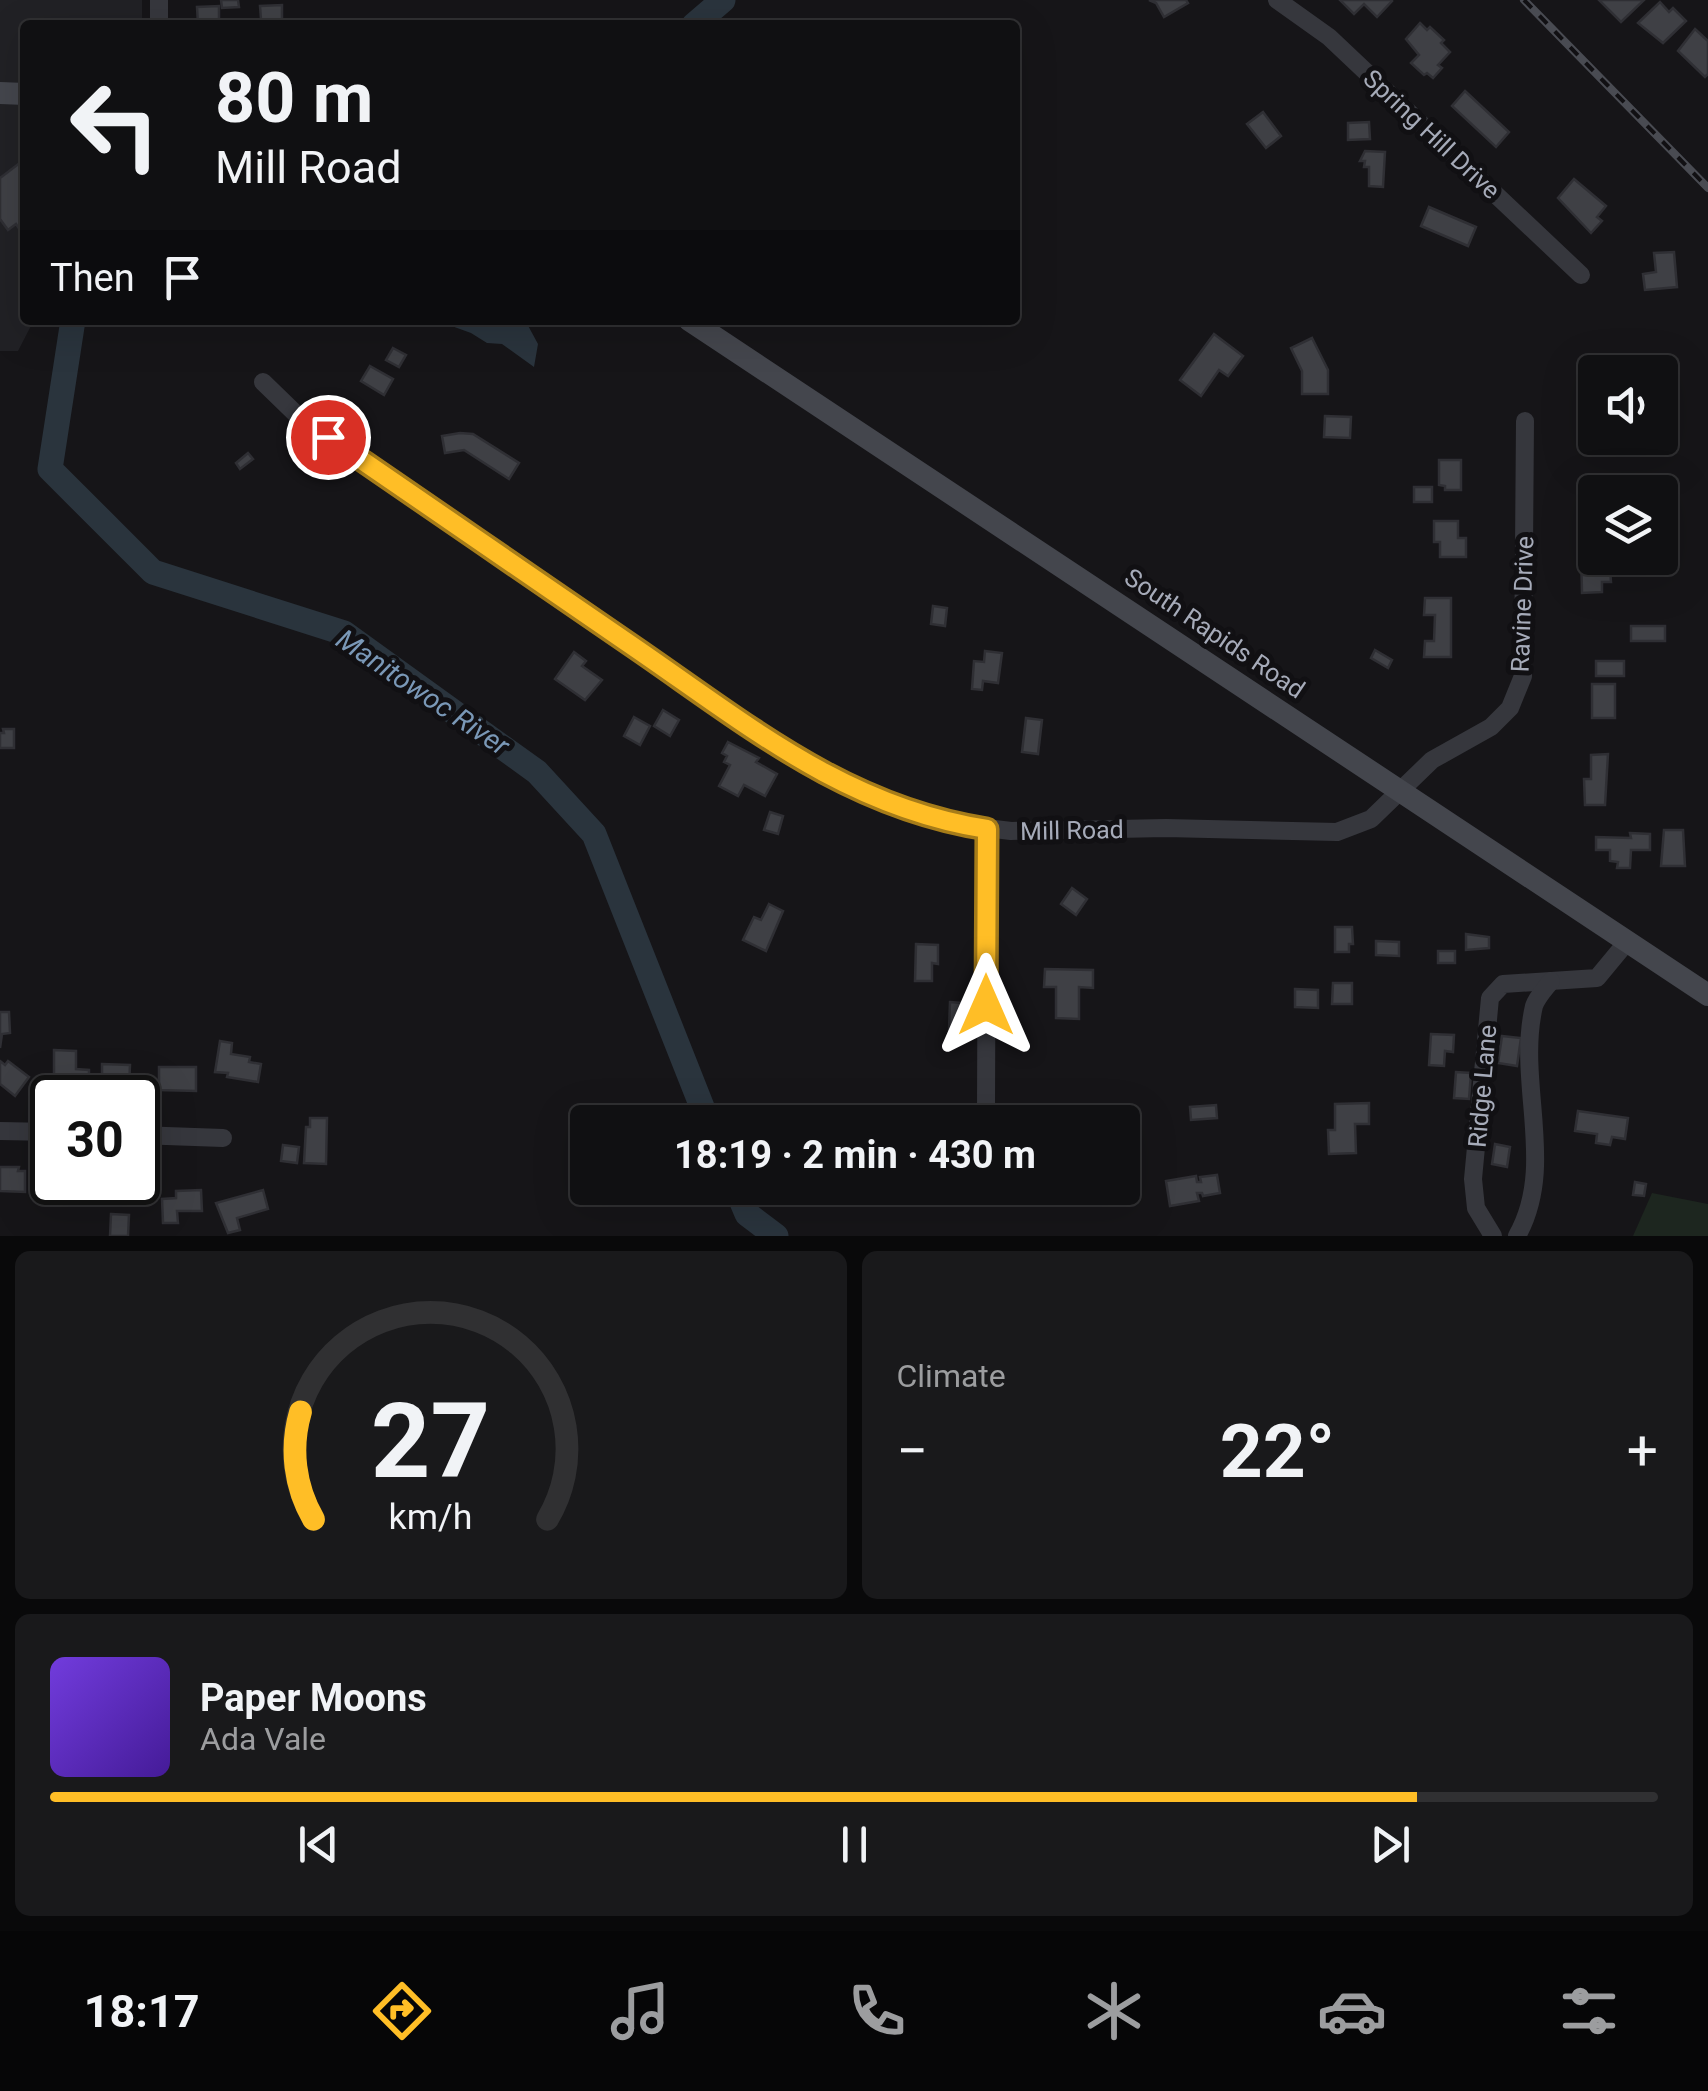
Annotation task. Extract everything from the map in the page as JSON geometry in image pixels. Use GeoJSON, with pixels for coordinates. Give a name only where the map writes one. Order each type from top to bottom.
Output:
{"type":"FeatureCollection","features":[{"type":"Feature","properties":{"kind":"main road","name":"South Rapids Road"},"geometry":{"type":"LineString","coordinates":[[697,325],[1708,995]]}},
{"type":"Feature","properties":{"kind":"street","name":"Spring Hill Drive"},"geometry":{"type":"LineString","coordinates":[[1277,0],[1329,37],[1581,275]]}},
{"type":"Feature","properties":{"kind":"street","name":"Mill Road"},"geometry":{"type":"LineString","coordinates":[[263,382],[297,415],[772,742],[882,802],[954,824],[987,829],[1337,832],[1371,818],[1402,791]]}},
{"type":"Feature","properties":{"kind":"street","name":"Ravine Drive"},"geometry":{"type":"LineString","coordinates":[[1402,791],[1432,760],[1491,727],[1510,708],[1523,676],[1525,422]]}},
{"type":"Feature","properties":{"kind":"street"},"geometry":{"type":"LineString","coordinates":[[986,1105],[987,829]]}},
{"type":"Feature","properties":{"kind":"street","name":"Ridge Lane"},"geometry":{"type":"LineString","coordinates":[[1493,1236],[1476,1208],[1473,1179],[1490,998],[1504,984],[1597,978],[1626,942]]}},
{"type":"Feature","properties":{"kind":"street","name":"Ridge Lane"},"geometry":{"type":"LineString","coordinates":[[1517,1236],[1537,1173],[1530,1056],[1535,1002],[1551,981]]}},
{"type":"Feature","properties":{"kind":"street"},"geometry":{"type":"LineString","coordinates":[[0,1131],[30,1132]]}},
{"type":"Feature","properties":{"kind":"street"},"geometry":{"type":"LineString","coordinates":[[160,1136],[223,1138]]}},
{"type":"Feature","properties":{"kind":"shaded area"},"geometry":{"type":"Polygon","coordinates":[[[0,0],[142,0],[142,20],[20,20],[20,325],[31,325],[18,351],[0,351],[0,0]]]}},
{"type":"Feature","properties":{"kind":"shaded area"},"geometry":{"type":"Polygon","coordinates":[[[449,325],[528,325],[538,344],[534,367],[502,344],[487,343],[449,325]]]}},
{"type":"Feature","properties":{"kind":"shaded area"},"geometry":{"type":"Polygon","coordinates":[[[1652,1193],[1708,1204],[1708,1236],[1633,1236],[1652,1193]]]}},
{"type":"Feature","properties":{"kind":"building"},"geometry":{"type":"Polygon","coordinates":[[[221,0],[238,0],[239,7],[222,8],[221,0]]]}},
{"type":"Feature","properties":{"kind":"building"},"geometry":{"type":"Polygon","coordinates":[[[1149,0],[1188,3],[1164,17],[1156,3],[1149,0]]]}},
{"type":"Feature","properties":{"kind":"building"},"geometry":{"type":"Polygon","coordinates":[[[1340,0],[1392,1],[1377,17],[1364,4],[1354,14],[1340,0]]]}},
{"type":"Feature","properties":{"kind":"building"},"geometry":{"type":"Polygon","coordinates":[[[1599,0],[1644,0],[1621,22],[1599,0]]]}},
{"type":"Feature","properties":{"kind":"building"},"geometry":{"type":"Polygon","coordinates":[[[1660,2],[1686,21],[1663,43],[1638,23],[1660,2]]]}},
{"type":"Feature","properties":{"kind":"building"},"geometry":{"type":"Polygon","coordinates":[[[282,5],[282,19],[261,20],[260,6],[282,5]]]}},
{"type":"Feature","properties":{"kind":"building"},"geometry":{"type":"Polygon","coordinates":[[[219,6],[219,20],[198,20],[197,7],[219,6]]]}},
{"type":"Feature","properties":{"kind":"building"},"geometry":{"type":"Polygon","coordinates":[[[1420,23],[1444,40],[1441,43],[1450,52],[1433,78],[1411,63],[1419,55],[1406,39],[1420,23]]]}},
{"type":"Feature","properties":{"kind":"building"},"geometry":{"type":"Polygon","coordinates":[[[1695,29],[1708,41],[1705,77],[1678,51],[1695,29]]]}},
{"type":"Feature","properties":{"kind":"building"},"geometry":{"type":"Polygon","coordinates":[[[1465,91],[1509,132],[1496,147],[1452,106],[1465,91]]]}},
{"type":"Feature","properties":{"kind":"building"},"geometry":{"type":"Polygon","coordinates":[[[1263,112],[1281,136],[1266,148],[1247,124],[1263,112]]]}},
{"type":"Feature","properties":{"kind":"building"},"geometry":{"type":"Polygon","coordinates":[[[1369,122],[1370,139],[1348,140],[1348,123],[1369,122]]]}},
{"type":"Feature","properties":{"kind":"building"},"geometry":{"type":"Polygon","coordinates":[[[1365,151],[1385,152],[1383,187],[1369,186],[1369,167],[1360,161],[1365,151]]]}},
{"type":"Feature","properties":{"kind":"building"},"geometry":{"type":"Polygon","coordinates":[[[20,163],[20,230],[16,224],[8,230],[0,219],[0,178],[20,163]]]}},
{"type":"Feature","properties":{"kind":"building"},"geometry":{"type":"Polygon","coordinates":[[[1574,179],[1606,206],[1597,217],[1602,221],[1591,233],[1558,198],[1574,179]]]}},
{"type":"Feature","properties":{"kind":"building"},"geometry":{"type":"Polygon","coordinates":[[[1429,207],[1476,227],[1468,246],[1421,226],[1429,207]]]}},
{"type":"Feature","properties":{"kind":"building"},"geometry":{"type":"Polygon","coordinates":[[[1674,252],[1677,287],[1645,290],[1643,274],[1656,272],[1654,253],[1674,252]]]}},
{"type":"Feature","properties":{"kind":"building"},"geometry":{"type":"Polygon","coordinates":[[[1214,334],[1243,356],[1228,376],[1219,370],[1201,396],[1180,380],[1214,334]]]}},
{"type":"Feature","properties":{"kind":"building"},"geometry":{"type":"Polygon","coordinates":[[[1312,338],[1328,370],[1328,394],[1302,394],[1302,371],[1291,348],[1312,338]]]}},
{"type":"Feature","properties":{"kind":"building"},"geometry":{"type":"Polygon","coordinates":[[[393,348],[406,355],[399,367],[386,360],[393,348]]]}},
{"type":"Feature","properties":{"kind":"building"},"geometry":{"type":"Polygon","coordinates":[[[370,366],[393,379],[384,395],[361,381],[370,366]]]}},
{"type":"Feature","properties":{"kind":"building"},"geometry":{"type":"Polygon","coordinates":[[[1325,416],[1351,417],[1350,438],[1324,437],[1325,416]]]}},
{"type":"Feature","properties":{"kind":"building"},"geometry":{"type":"Polygon","coordinates":[[[473,434],[519,463],[509,479],[464,450],[445,453],[442,436],[473,434]]]}},
{"type":"Feature","properties":{"kind":"building"},"geometry":{"type":"Polygon","coordinates":[[[248,453],[253,459],[240,469],[236,463],[248,453]]]}},
{"type":"Feature","properties":{"kind":"building"},"geometry":{"type":"Polygon","coordinates":[[[1439,460],[1461,460],[1461,490],[1445,490],[1445,486],[1439,485],[1439,460]]]}},
{"type":"Feature","properties":{"kind":"building"},"geometry":{"type":"Polygon","coordinates":[[[1414,487],[1432,487],[1432,502],[1414,502],[1414,487]]]}},
{"type":"Feature","properties":{"kind":"building"},"geometry":{"type":"Polygon","coordinates":[[[1434,521],[1458,521],[1458,538],[1466,538],[1466,557],[1440,557],[1440,542],[1434,542],[1434,521]]]}},
{"type":"Feature","properties":{"kind":"building"},"geometry":{"type":"Polygon","coordinates":[[[1582,575],[1610,575],[1611,582],[1602,582],[1602,592],[1582,593],[1582,575]]]}},
{"type":"Feature","properties":{"kind":"building"},"geometry":{"type":"Polygon","coordinates":[[[1425,598],[1451,598],[1451,657],[1424,657],[1425,641],[1434,641],[1435,615],[1424,615],[1425,598]]]}},
{"type":"Feature","properties":{"kind":"building"},"geometry":{"type":"Polygon","coordinates":[[[933,606],[947,608],[945,626],[931,624],[933,606]]]}},
{"type":"Feature","properties":{"kind":"building"},"geometry":{"type":"Polygon","coordinates":[[[1631,626],[1665,626],[1665,641],[1631,641],[1631,626]]]}},
{"type":"Feature","properties":{"kind":"building"},"geometry":{"type":"Polygon","coordinates":[[[1375,650],[1392,660],[1388,668],[1371,658],[1375,650]]]}},
{"type":"Feature","properties":{"kind":"building"},"geometry":{"type":"Polygon","coordinates":[[[985,651],[1002,653],[998,683],[983,681],[982,690],[972,689],[974,661],[984,662],[985,651]]]}},
{"type":"Feature","properties":{"kind":"building"},"geometry":{"type":"Polygon","coordinates":[[[574,652],[586,661],[582,666],[602,680],[585,700],[555,679],[574,652]]]}},
{"type":"Feature","properties":{"kind":"building"},"geometry":{"type":"Polygon","coordinates":[[[1596,661],[1624,661],[1624,676],[1596,676],[1596,661]]]}},
{"type":"Feature","properties":{"kind":"building"},"geometry":{"type":"Polygon","coordinates":[[[1592,684],[1615,684],[1615,718],[1592,718],[1592,684]]]}},
{"type":"Feature","properties":{"kind":"building"},"geometry":{"type":"Polygon","coordinates":[[[663,710],[679,720],[670,736],[654,726],[663,710]]]}},
{"type":"Feature","properties":{"kind":"building"},"geometry":{"type":"Polygon","coordinates":[[[634,717],[650,726],[640,745],[624,736],[634,717]]]}},
{"type":"Feature","properties":{"kind":"building"},"geometry":{"type":"Polygon","coordinates":[[[1026,718],[1042,720],[1038,754],[1022,752],[1026,718]]]}},
{"type":"Feature","properties":{"kind":"building"},"geometry":{"type":"Polygon","coordinates":[[[3,729],[14,729],[14,748],[0,748],[3,729]]]}},
{"type":"Feature","properties":{"kind":"building"},"geometry":{"type":"Polygon","coordinates":[[[728,742],[759,758],[756,762],[777,774],[765,796],[744,785],[738,796],[719,786],[730,765],[724,762],[727,756],[722,753],[728,742]]]}},
{"type":"Feature","properties":{"kind":"building"},"geometry":{"type":"Polygon","coordinates":[[[1608,754],[1605,805],[1585,805],[1584,779],[1591,779],[1591,755],[1608,754]]]}},
{"type":"Feature","properties":{"kind":"building"},"geometry":{"type":"Polygon","coordinates":[[[770,812],[783,816],[778,834],[764,830],[770,812]]]}},
{"type":"Feature","properties":{"kind":"building"},"geometry":{"type":"Polygon","coordinates":[[[1664,830],[1683,830],[1685,866],[1661,866],[1664,830]]]}},
{"type":"Feature","properties":{"kind":"building"},"geometry":{"type":"Polygon","coordinates":[[[1630,833],[1650,834],[1650,850],[1631,850],[1630,868],[1617,868],[1618,862],[1610,861],[1610,850],[1596,850],[1596,837],[1631,838],[1630,833]]]}},
{"type":"Feature","properties":{"kind":"building"},"geometry":{"type":"Polygon","coordinates":[[[1072,888],[1087,899],[1076,915],[1061,904],[1072,888]]]}},
{"type":"Feature","properties":{"kind":"building"},"geometry":{"type":"Polygon","coordinates":[[[769,904],[783,911],[766,951],[743,940],[754,917],[761,920],[769,904]]]}},
{"type":"Feature","properties":{"kind":"building"},"geometry":{"type":"Polygon","coordinates":[[[1335,927],[1352,927],[1353,944],[1349,944],[1349,952],[1335,952],[1335,927]]]}},
{"type":"Feature","properties":{"kind":"building"},"geometry":{"type":"Polygon","coordinates":[[[1466,934],[1489,937],[1489,948],[1466,950],[1466,934]]]}},
{"type":"Feature","properties":{"kind":"building"},"geometry":{"type":"Polygon","coordinates":[[[1376,941],[1399,942],[1399,956],[1376,955],[1376,941]]]}},
{"type":"Feature","properties":{"kind":"building"},"geometry":{"type":"Polygon","coordinates":[[[916,944],[938,945],[938,964],[932,963],[932,981],[915,981],[916,944]]]}},
{"type":"Feature","properties":{"kind":"building"},"geometry":{"type":"Polygon","coordinates":[[[1438,951],[1455,951],[1455,963],[1438,963],[1438,951]]]}},
{"type":"Feature","properties":{"kind":"building"},"geometry":{"type":"Polygon","coordinates":[[[1045,969],[1093,970],[1093,988],[1079,987],[1079,1019],[1056,1018],[1056,987],[1044,987],[1045,969]]]}},
{"type":"Feature","properties":{"kind":"building"},"geometry":{"type":"Polygon","coordinates":[[[1333,983],[1352,983],[1352,1004],[1332,1004],[1333,983]]]}},
{"type":"Feature","properties":{"kind":"building"},"geometry":{"type":"Polygon","coordinates":[[[1295,989],[1318,990],[1318,1008],[1295,1007],[1295,989]]]}},
{"type":"Feature","properties":{"kind":"building"},"geometry":{"type":"Polygon","coordinates":[[[950,1002],[962,1003],[960,1030],[949,1030],[950,1002]]]}},
{"type":"Feature","properties":{"kind":"building"},"geometry":{"type":"Polygon","coordinates":[[[0,1012],[9,1012],[10,1033],[2,1034],[0,1048],[0,1012]]]}},
{"type":"Feature","properties":{"kind":"building"},"geometry":{"type":"Polygon","coordinates":[[[1431,1034],[1454,1035],[1453,1052],[1445,1051],[1444,1066],[1429,1065],[1431,1034]]]}},
{"type":"Feature","properties":{"kind":"building"},"geometry":{"type":"Polygon","coordinates":[[[1502,1036],[1521,1038],[1517,1066],[1498,1063],[1502,1036]]]}},
{"type":"Feature","properties":{"kind":"building"},"geometry":{"type":"Polygon","coordinates":[[[220,1041],[232,1043],[231,1054],[250,1057],[249,1062],[261,1064],[258,1082],[215,1072],[220,1041]]]}},
{"type":"Feature","properties":{"kind":"building"},"geometry":{"type":"Polygon","coordinates":[[[54,1050],[76,1051],[76,1069],[89,1070],[89,1075],[54,1075],[54,1050]]]}},
{"type":"Feature","properties":{"kind":"building"},"geometry":{"type":"Polygon","coordinates":[[[0,1061],[5,1065],[8,1061],[29,1077],[15,1096],[0,1084],[0,1061]]]}},
{"type":"Feature","properties":{"kind":"building"},"geometry":{"type":"Polygon","coordinates":[[[102,1064],[130,1065],[130,1075],[102,1075],[102,1064]]]}},
{"type":"Feature","properties":{"kind":"building"},"geometry":{"type":"Polygon","coordinates":[[[159,1067],[196,1067],[196,1091],[160,1090],[159,1067]]]}},
{"type":"Feature","properties":{"kind":"building"},"geometry":{"type":"Polygon","coordinates":[[[1456,1072],[1471,1073],[1469,1099],[1454,1098],[1456,1072]]]}},
{"type":"Feature","properties":{"kind":"building"},"geometry":{"type":"Polygon","coordinates":[[[1369,1103],[1369,1124],[1355,1124],[1356,1153],[1329,1154],[1328,1130],[1335,1130],[1335,1104],[1369,1103]]]}},
{"type":"Feature","properties":{"kind":"building"},"geometry":{"type":"Polygon","coordinates":[[[1216,1105],[1217,1118],[1191,1120],[1190,1107],[1216,1105]]]}},
{"type":"Feature","properties":{"kind":"building"},"geometry":{"type":"Polygon","coordinates":[[[1578,1111],[1628,1118],[1625,1139],[1612,1137],[1610,1145],[1596,1143],[1597,1134],[1575,1131],[1578,1111]]]}},
{"type":"Feature","properties":{"kind":"building"},"geometry":{"type":"Polygon","coordinates":[[[310,1118],[327,1118],[326,1164],[304,1163],[310,1118]]]}},
{"type":"Feature","properties":{"kind":"building"},"geometry":{"type":"Polygon","coordinates":[[[1495,1144],[1510,1147],[1507,1167],[1492,1164],[1495,1144]]]}},
{"type":"Feature","properties":{"kind":"building"},"geometry":{"type":"Polygon","coordinates":[[[283,1145],[299,1147],[297,1163],[281,1161],[283,1145]]]}},
{"type":"Feature","properties":{"kind":"building"},"geometry":{"type":"Polygon","coordinates":[[[0,1167],[19,1167],[18,1171],[25,1171],[25,1192],[0,1191],[0,1167]]]}},
{"type":"Feature","properties":{"kind":"building"},"geometry":{"type":"Polygon","coordinates":[[[1217,1175],[1220,1193],[1197,1193],[1199,1201],[1170,1206],[1166,1181],[1196,1176],[1197,1182],[1201,1182],[1200,1177],[1217,1175]]]}},
{"type":"Feature","properties":{"kind":"building"},"geometry":{"type":"Polygon","coordinates":[[[1635,1182],[1646,1184],[1644,1196],[1633,1195],[1635,1182]]]}},
{"type":"Feature","properties":{"kind":"building"},"geometry":{"type":"Polygon","coordinates":[[[201,1190],[202,1211],[177,1211],[178,1223],[163,1223],[162,1199],[176,1198],[176,1191],[201,1190]]]}},
{"type":"Feature","properties":{"kind":"building"},"geometry":{"type":"Polygon","coordinates":[[[263,1190],[268,1209],[237,1218],[240,1230],[228,1233],[216,1203],[263,1190]]]}},
{"type":"Feature","properties":{"kind":"building"},"geometry":{"type":"Polygon","coordinates":[[[111,1214],[129,1215],[128,1236],[110,1236],[111,1214]]]}},
{"type":"Feature","properties":{"kind":"waterway","name":"Manitowoc River"},"geometry":{"type":"LineString","coordinates":[[700,20],[723,0]]}},
{"type":"Feature","properties":{"kind":"waterway","name":"Manitowoc River"},"geometry":{"type":"LineString","coordinates":[[72,325],[50,469],[153,572],[344,633],[537,772],[594,834],[701,1105]]}},
{"type":"Feature","properties":{"kind":"waterway","name":"Manitowoc River"},"geometry":{"type":"LineString","coordinates":[[743,1205],[747,1214],[776,1236]]}},
{"type":"Feature","properties":{"kind":"railway"},"geometry":{"type":"LineString","coordinates":[[1524,0],[1708,188]]}},
{"type":"Feature","properties":{"kind":"route"},"geometry":{"type":"LineString","coordinates":[[328,437],[772,742],[854,790],[896,807],[987,829],[986,1005]]}}]}
